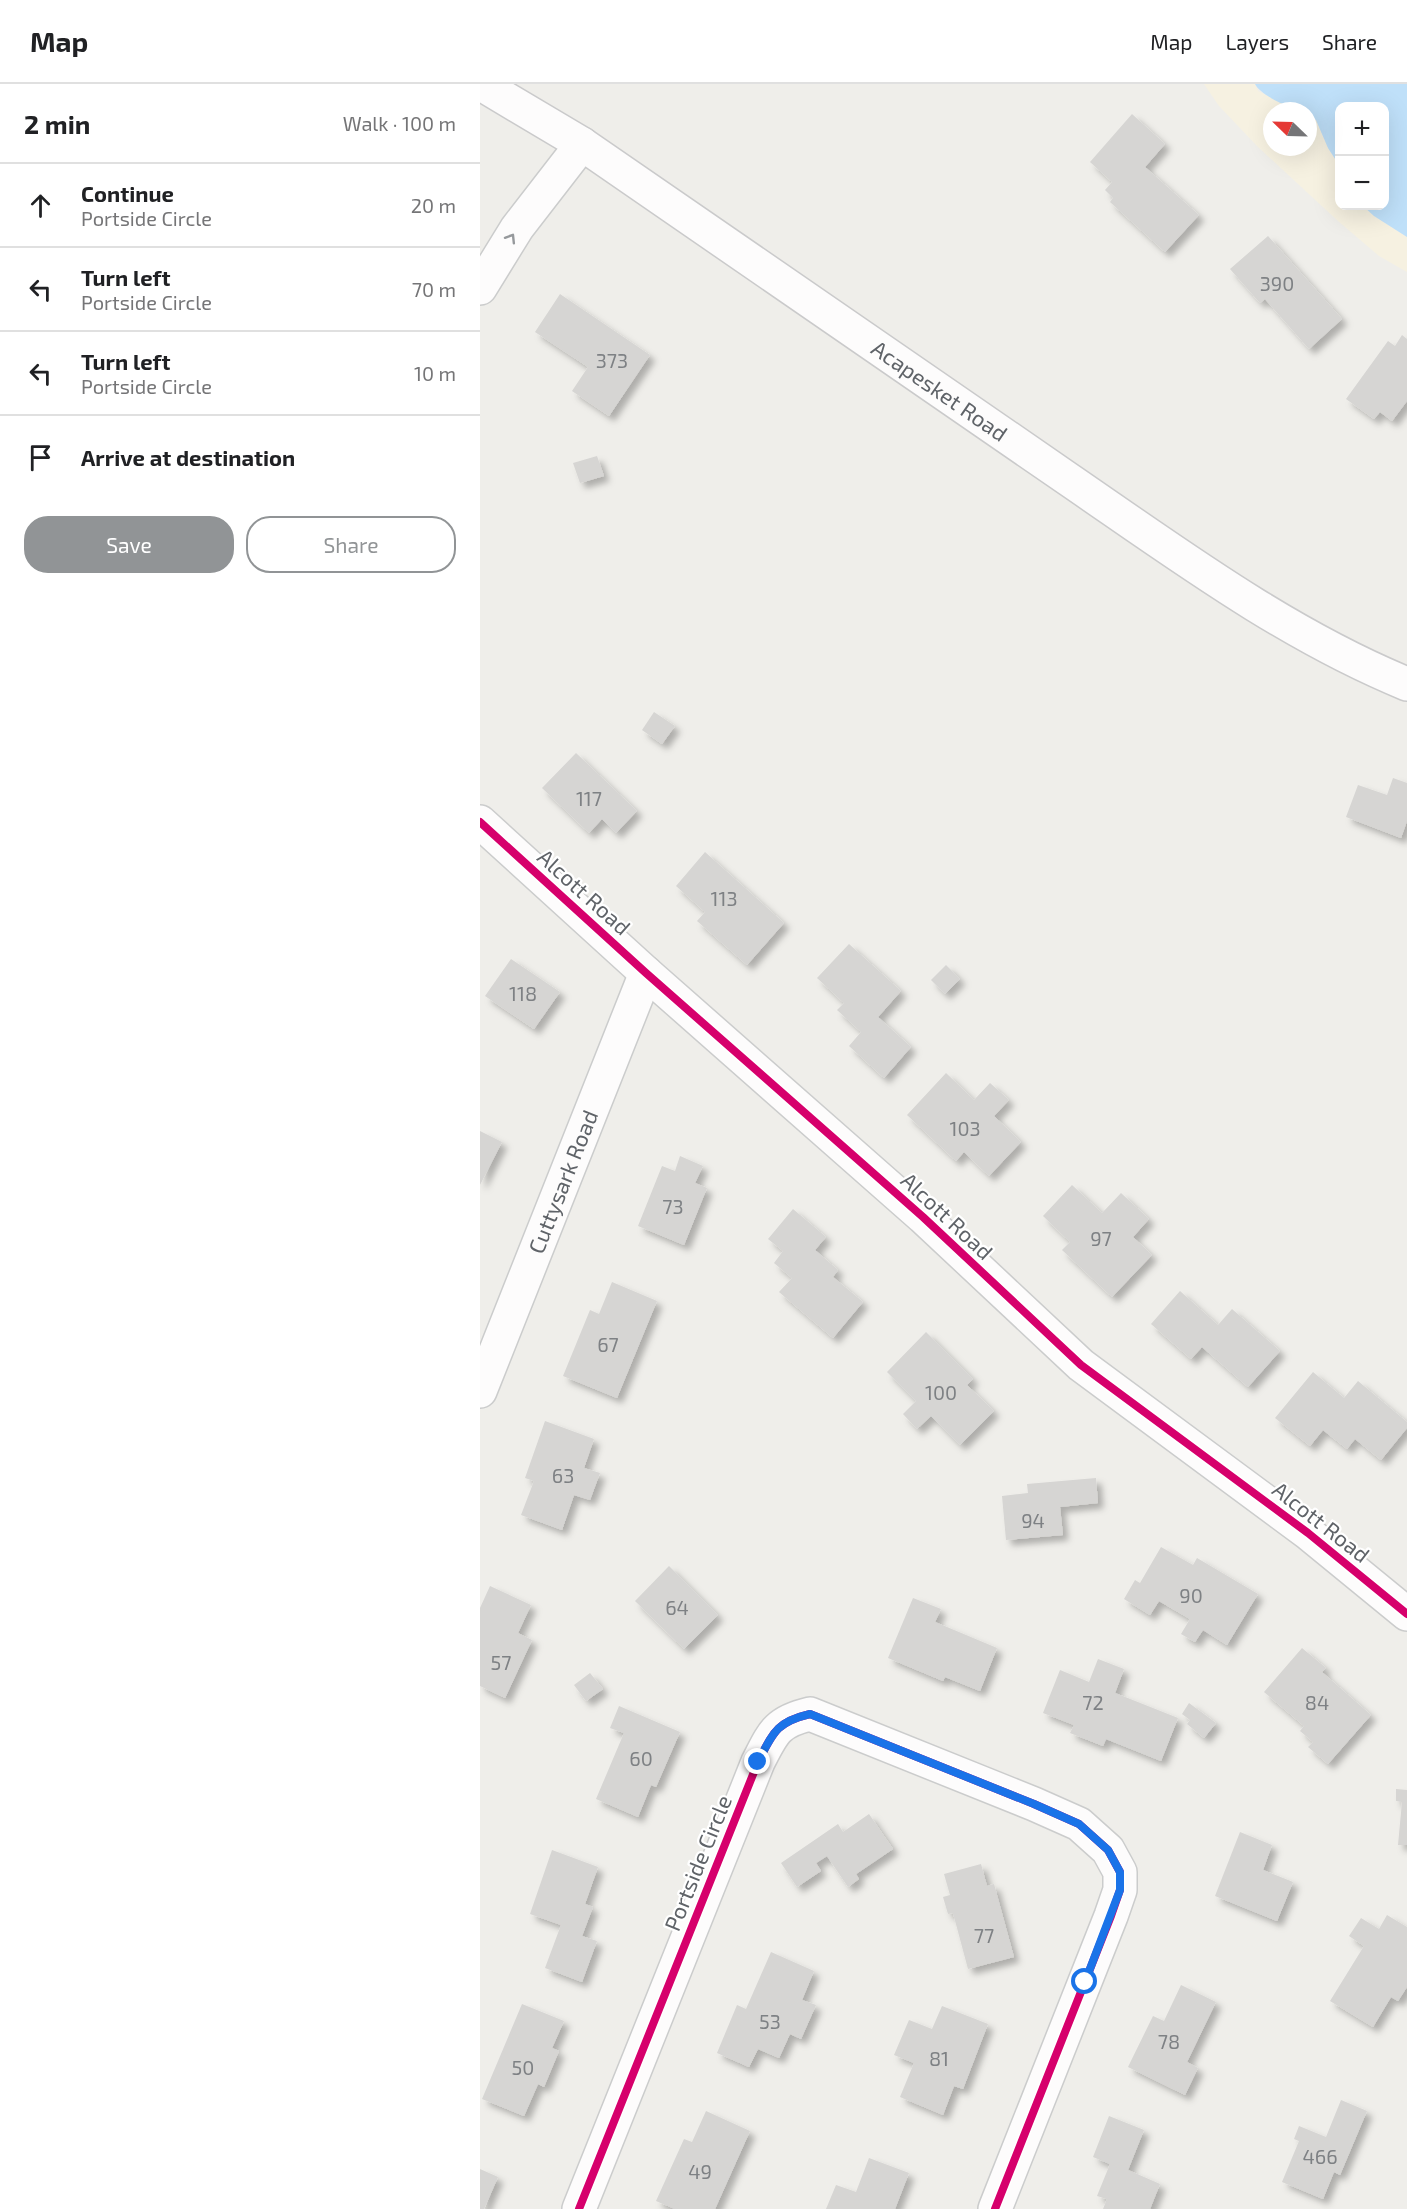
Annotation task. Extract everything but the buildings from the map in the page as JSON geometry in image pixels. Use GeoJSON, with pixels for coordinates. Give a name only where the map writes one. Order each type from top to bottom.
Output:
{"type":"FeatureCollection","features":[{"type":"Feature","properties":{"kind":"street","name":"Acapesket Road"},"geometry":{"type":"LineString","coordinates":[[482,84],[582,144],[1181,557],[1287,624],[1377,672],[1407,684]]}},
{"type":"Feature","properties":{"kind":"street"},"geometry":{"type":"LineString","coordinates":[[480,288],[517,228],[582,144]]}},
{"type":"Feature","properties":{"kind":"street","name":"Alcott Road"},"geometry":{"type":"LineString","coordinates":[[480,822],[646,973],[923,1217],[1081,1365],[1308,1533],[1407,1614]]}},
{"type":"Feature","properties":{"kind":"street","name":"Cuttysark Road"},"geometry":{"type":"LineString","coordinates":[[480,1391],[646,973]]}},
{"type":"Feature","properties":{"kind":"street","name":"Portside Circle"},"geometry":{"type":"LineString","coordinates":[[579,2209],[758,1762],[782,1724],[810,1714],[1079,1824],[1108,1850],[1120,1872],[1120,1890],[1111,1916],[995,2209]]}},
{"type":"Feature","properties":{"kind":"sand"},"geometry":{"type":"Polygon","coordinates":[[[1204,84],[1255,84],[1258,91],[1280,102],[1263,102],[1263,152],[1258,147],[1219,106],[1204,84]]]}},
{"type":"Feature","properties":{"kind":"sand"},"geometry":{"type":"Polygon","coordinates":[[[1317,122],[1335,159],[1335,210],[1367,210],[1407,237],[1407,272],[1379,256],[1268,156],[1317,156],[1317,122]]]}},
{"type":"Feature","properties":{"kind":"water"},"geometry":{"type":"Polygon","coordinates":[[[1255,84],[1407,84],[1407,237],[1367,210],[1389,210],[1389,102],[1335,102],[1335,159],[1317,122],[1317,102],[1278,102],[1258,89],[1255,84]]]}},
{"type":"Feature","properties":{"kind":"cycle path"},"geometry":{"type":"LineString","coordinates":[[480,822],[646,973],[923,1217],[1081,1365],[1308,1533],[1407,1614]]}},
{"type":"Feature","properties":{"kind":"cycle path"},"geometry":{"type":"LineString","coordinates":[[579,2209],[758,1762],[777,1730],[790,1721],[810,1714],[1079,1824],[1108,1850],[1120,1872],[1120,1890],[1111,1916],[995,2209]]}},
{"type":"Feature","properties":{"kind":"route"},"geometry":{"type":"LineString","coordinates":[[758,1762],[782,1724],[810,1714],[1079,1824],[1108,1850],[1120,1872],[1120,1890],[1085,1982]]}}]}
